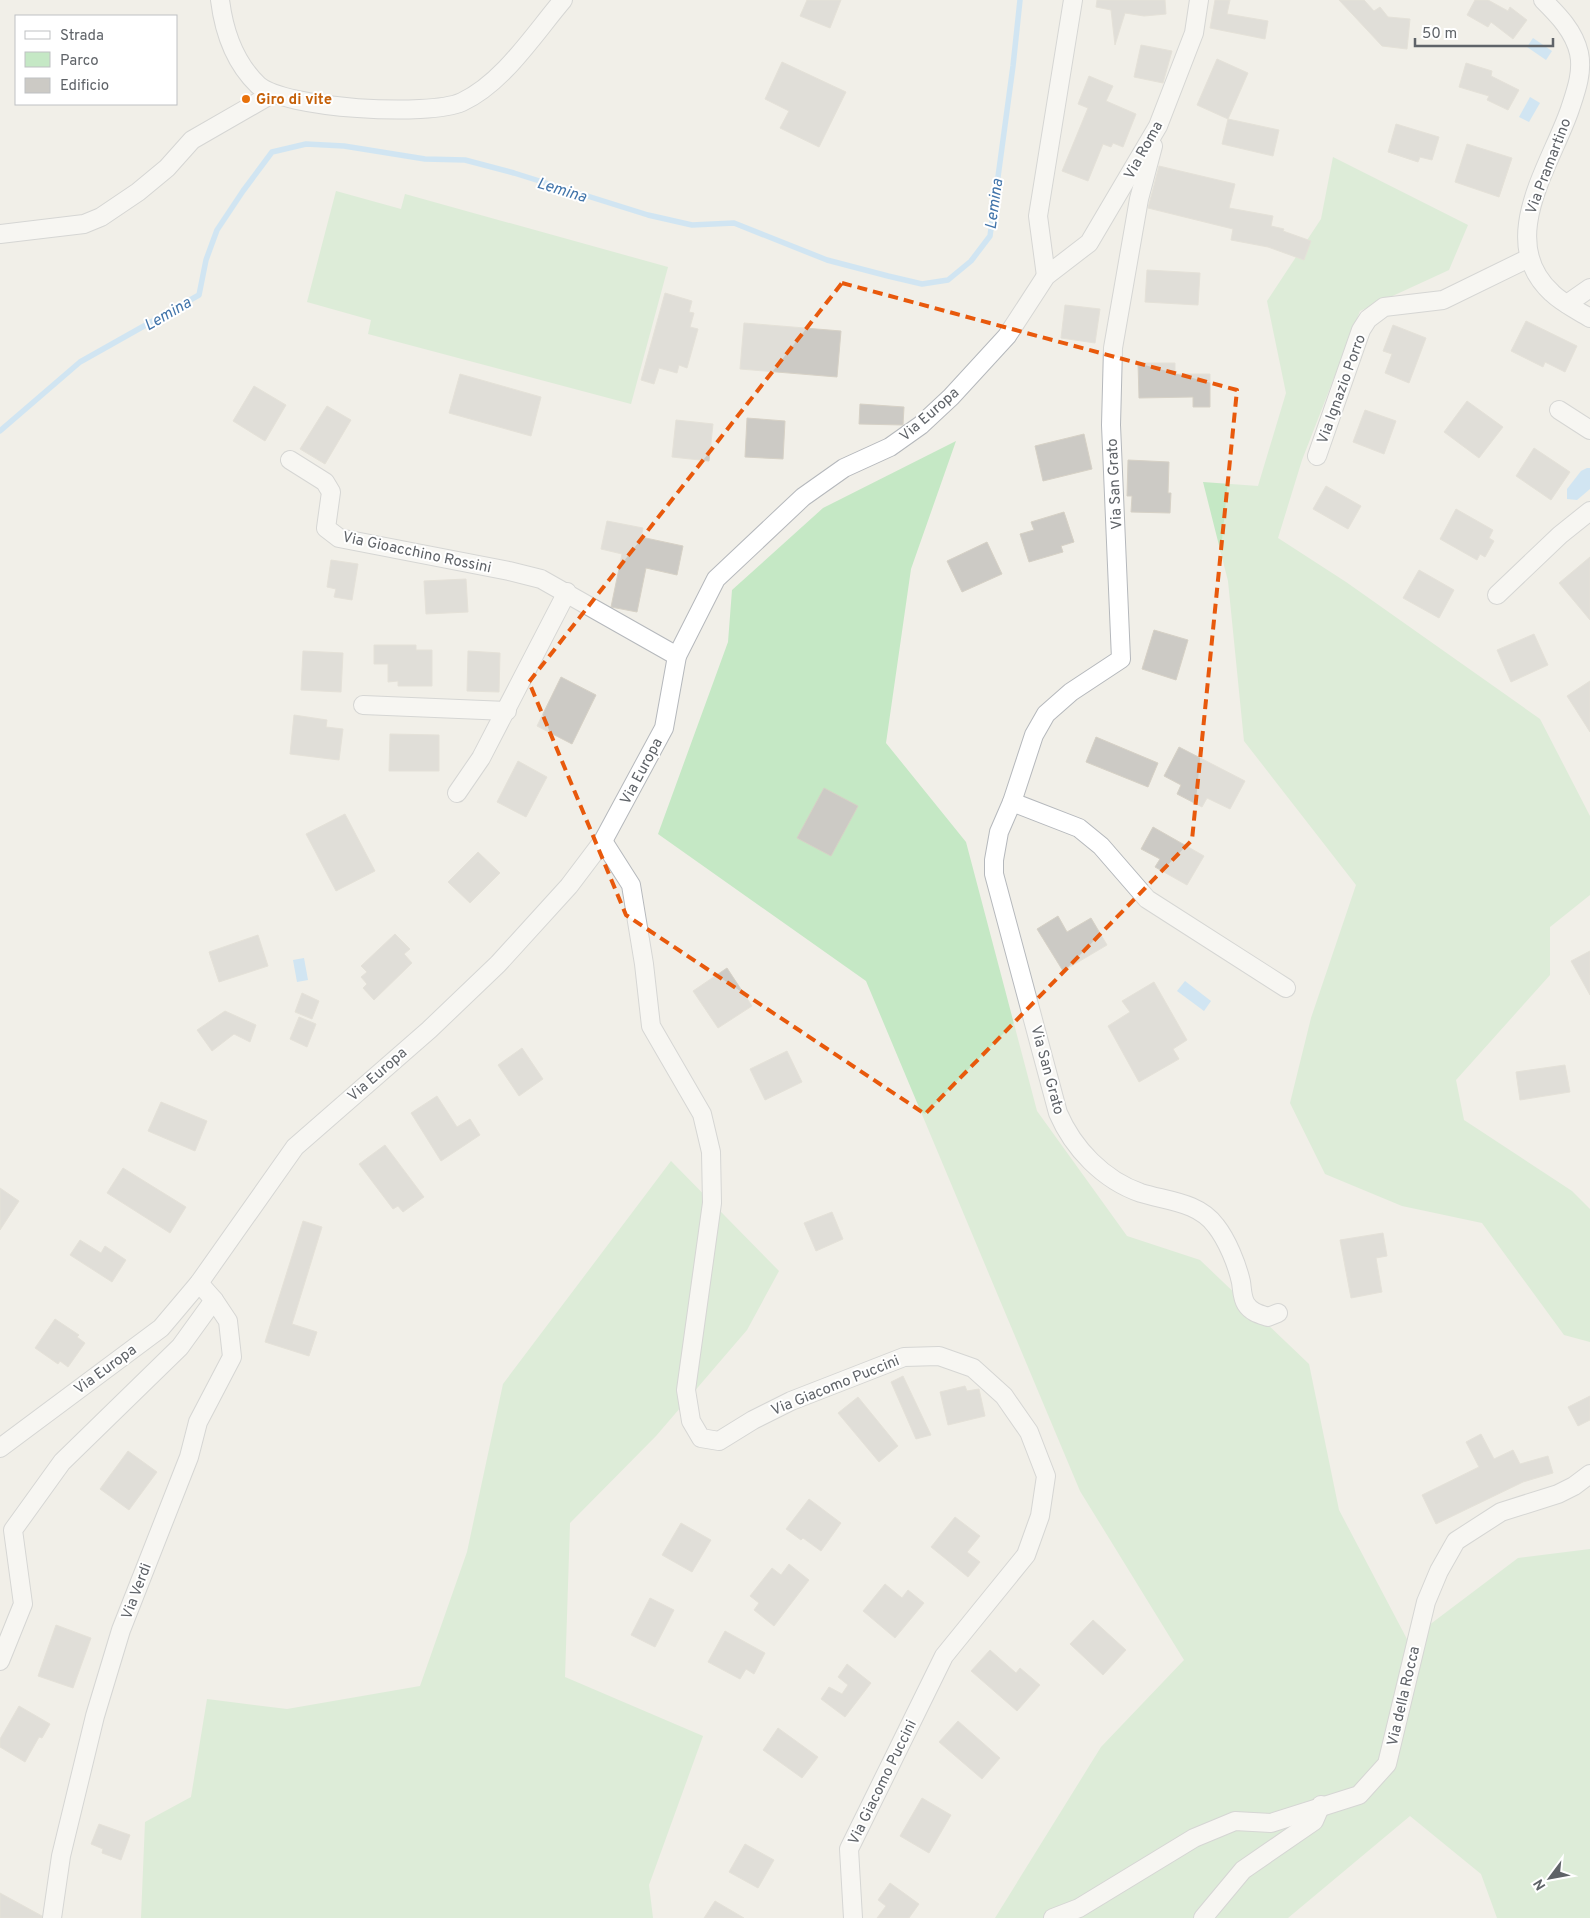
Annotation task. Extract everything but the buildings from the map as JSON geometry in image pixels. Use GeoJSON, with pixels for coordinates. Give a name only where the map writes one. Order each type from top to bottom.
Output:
{"type":"FeatureCollection","features":[{"type":"Feature","properties":{"kind":"street"},"geometry":{"type":"LineString","coordinates":[[220,0],[222,16],[234,55],[259,86],[272,94],[296,100],[370,110],[442,108],[461,102],[494,82],[563,0]]}},
{"type":"Feature","properties":{"kind":"street"},"geometry":{"type":"LineString","coordinates":[[1046,276],[1038,216],[1073,0]]}},
{"type":"Feature","properties":{"kind":"street","name":"Via Roma"},"geometry":{"type":"LineString","coordinates":[[1046,276],[1089,243],[1158,126],[1194,33],[1199,0]]}},
{"type":"Feature","properties":{"kind":"street","name":"Via Pramartino"},"geometry":{"type":"LineString","coordinates":[[1543,0],[1564,21],[1573,37],[1579,53],[1579,70],[1577,86],[1560,138],[1536,190],[1528,218],[1526,234],[1529,258],[1542,282],[1552,293],[1590,318]]}},
{"type":"Feature","properties":{"kind":"street"},"geometry":{"type":"LineString","coordinates":[[0,234],[84,224],[101,217],[138,192],[167,168],[192,140],[272,94]]}},
{"type":"Feature","properties":{"kind":"street","name":"Via San Grato"},"geometry":{"type":"LineString","coordinates":[[1158,126],[1139,199],[1113,348],[1111,425],[1121,658],[1071,692],[1046,714],[1034,735],[1012,802],[999,832],[994,860],[994,874],[1063,1123],[1087,1158],[1107,1175],[1140,1192],[1200,1210],[1216,1226],[1227,1245],[1241,1280],[1244,1303],[1255,1313],[1268,1317],[1278,1313]]}},
{"type":"Feature","properties":{"kind":"street","name":"Via Ignazio Porro"},"geometry":{"type":"LineString","coordinates":[[1317,456],[1361,330],[1368,319],[1384,307],[1443,300],[1529,258]]}},
{"type":"Feature","properties":{"kind":"street","name":"Via Europa"},"geometry":{"type":"LineString","coordinates":[[1,1445],[161,1328],[199,1283],[296,1146],[429,1030],[498,964],[569,886],[603,841],[664,728],[677,656],[716,579],[803,498],[844,468],[890,447],[927,419],[951,397],[1007,336],[1046,276]]}},
{"type":"Feature","properties":{"kind":"street"},"geometry":{"type":"LineString","coordinates":[[1567,304],[1590,288]]}},
{"type":"Feature","properties":{"kind":"street"},"geometry":{"type":"LineString","coordinates":[[1559,410],[1590,430]]}},
{"type":"Feature","properties":{"kind":"street","name":"Via Gioacchino Rossini"},"geometry":{"type":"LineString","coordinates":[[290,460],[326,482],[331,492],[326,528],[339,538],[508,571],[541,580],[566,592],[677,656]]}},
{"type":"Feature","properties":{"kind":"street"},"geometry":{"type":"LineString","coordinates":[[1497,595],[1560,535],[1590,511]]}},
{"type":"Feature","properties":{"kind":"street"},"geometry":{"type":"LineString","coordinates":[[456,793],[482,758],[566,592]]}},
{"type":"Feature","properties":{"kind":"street"},"geometry":{"type":"LineString","coordinates":[[363,705],[507,711]]}},
{"type":"Feature","properties":{"kind":"street"},"geometry":{"type":"LineString","coordinates":[[1012,802],[1079,828],[1101,846],[1123,874],[1147,899],[1286,988]]}},
{"type":"Feature","properties":{"kind":"street","name":"Via Giacomo Puccini"},"geometry":{"type":"LineString","coordinates":[[603,841],[631,886],[644,964],[651,1026],[702,1114],[711,1152],[712,1203],[686,1390],[691,1422],[701,1438],[719,1441],[753,1420],[791,1401],[904,1357],[939,1356],[973,1368],[1004,1396],[1028,1432],[1046,1476],[1040,1516],[1026,1555],[944,1656],[849,1849],[853,1918]]}},
{"type":"Feature","properties":{"kind":"street","name":"Via Verdi"},"geometry":{"type":"LineString","coordinates":[[52,1918],[68,1828],[95,1716],[121,1630],[189,1457],[198,1422],[232,1357],[228,1320],[199,1283]]}},
{"type":"Feature","properties":{"kind":"street"},"geometry":{"type":"LineString","coordinates":[[0,1661],[23,1604],[13,1530],[62,1462],[180,1346],[214,1300]]}},
{"type":"Feature","properties":{"kind":"street","name":"Via della Rocca"},"geometry":{"type":"LineString","coordinates":[[1321,1805],[1360,1795],[1387,1764],[1426,1602],[1439,1570],[1456,1541],[1501,1512],[1558,1494],[1574,1486],[1590,1474]]}},
{"type":"Feature","properties":{"kind":"street"},"geometry":{"type":"LineString","coordinates":[[1053,1918],[1080,1908],[1194,1838],[1236,1821],[1271,1823],[1321,1805]]}},
{"type":"Feature","properties":{"kind":"street"},"geometry":{"type":"LineString","coordinates":[[1203,1918],[1242,1870],[1314,1821],[1321,1805]]}},
{"type":"Feature","properties":{"kind":"highlighted area"},"geometry":{"type":"Polygon","coordinates":[[[842,283],[1237,390],[1192,840],[925,1114],[626,915],[529,682],[842,283]]]}},
{"type":"Feature","properties":{"kind":"green space"},"geometry":{"type":"Polygon","coordinates":[[[1333,157],[1468,225],[1449,270],[1360,311],[1302,460],[1278,538],[1346,582],[1540,719],[1590,816],[1590,895],[1550,927],[1550,975],[1456,1080],[1464,1120],[1572,1191],[1590,1209],[1590,1342],[1564,1335],[1482,1223],[1402,1206],[1325,1174],[1290,1103],[1311,1018],[1356,885],[1244,741],[1228,581],[1203,482],[1258,486],[1286,393],[1267,301],[1321,219],[1333,157]]]}},
{"type":"Feature","properties":{"kind":"green space"},"geometry":{"type":"Polygon","coordinates":[[[336,191],[401,209],[405,194],[668,267],[631,404],[368,334],[371,320],[307,302],[336,191]]]}},
{"type":"Feature","properties":{"kind":"green space"},"geometry":{"type":"Polygon","coordinates":[[[956,441],[911,569],[886,743],[966,842],[1037,1111],[1127,1236],[1200,1260],[1309,1364],[1339,1510],[1408,1641],[1518,1558],[1590,1549],[1590,1918],[1497,1918],[1481,1874],[1410,1816],[1288,1918],[995,1918],[1101,1747],[1184,1660],[1080,1491],[866,981],[658,834],[728,642],[732,590],[823,508],[956,441]]]}},
{"type":"Feature","properties":{"kind":"green space"},"geometry":{"type":"Polygon","coordinates":[[[671,1161],[779,1271],[747,1330],[656,1436],[570,1523],[565,1677],[703,1736],[649,1885],[653,1918],[141,1918],[145,1822],[191,1797],[207,1699],[287,1709],[420,1686],[467,1552],[503,1384],[671,1161]]]}},
{"type":"Feature","properties":{"kind":"water"},"geometry":{"type":"Polygon","coordinates":[[[1533,38],[1552,51],[1546,60],[1527,47],[1533,38]]]}},
{"type":"Feature","properties":{"kind":"water"},"geometry":{"type":"Polygon","coordinates":[[[1530,97],[1540,103],[1529,122],[1519,117],[1530,97]]]}},
{"type":"Feature","properties":{"kind":"water"},"geometry":{"type":"Polygon","coordinates":[[[1590,468],[1590,489],[1577,500],[1567,499],[1567,489],[1581,471],[1590,468]]]}},
{"type":"Feature","properties":{"kind":"water"},"geometry":{"type":"Polygon","coordinates":[[[304,958],[308,980],[297,982],[293,960],[304,958]]]}},
{"type":"Feature","properties":{"kind":"water"},"geometry":{"type":"Polygon","coordinates":[[[1185,981],[1211,1001],[1204,1011],[1177,991],[1185,981]]]}},
{"type":"Feature","properties":{"kind":"waterway","name":"Lemina"},"geometry":{"type":"LineString","coordinates":[[0,431],[80,362],[199,295],[206,260],[217,230],[243,191],[272,152],[306,144],[344,146],[425,159],[465,160],[514,173],[648,215],[692,225],[734,223],[827,260],[888,276],[922,284],[948,280],[971,261],[990,236],[1020,0]]}},
{"type":"Feature","properties":{"kind":"place","name":"Giro di vite"},"geometry":{"type":"Point","coordinates":[246,99]}}]}
